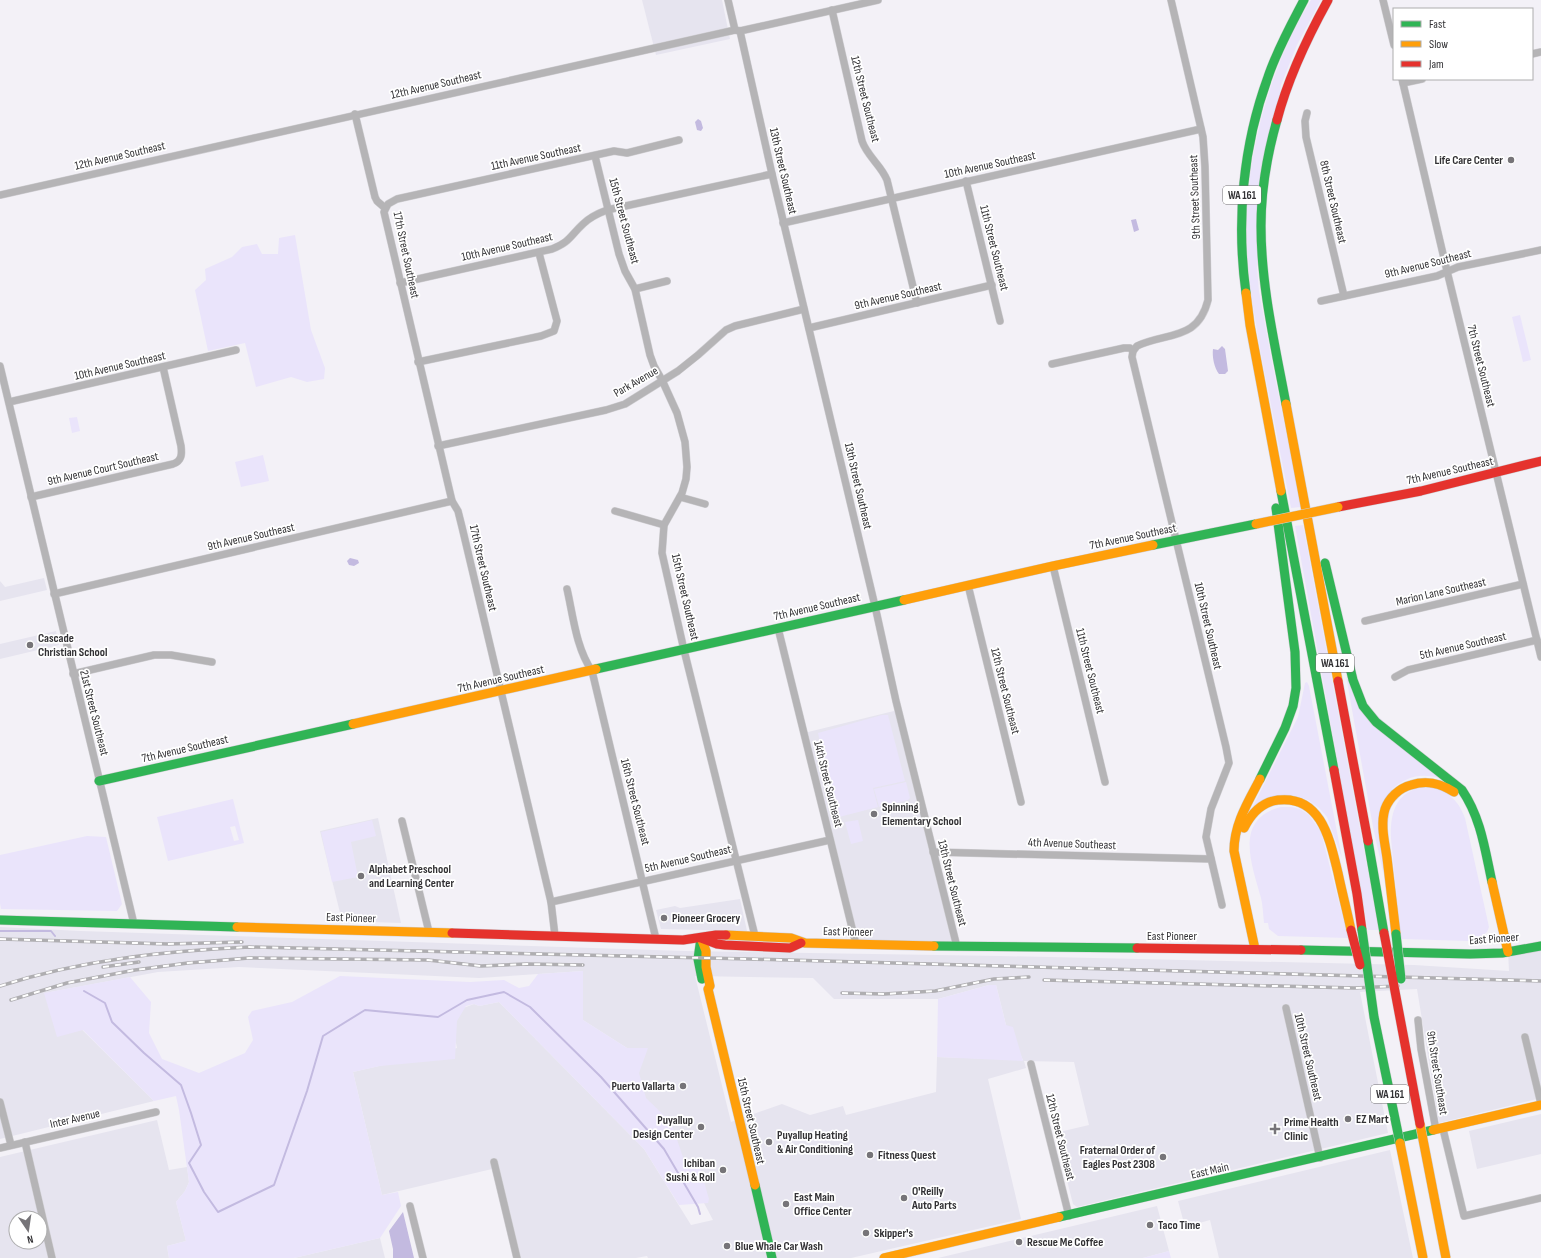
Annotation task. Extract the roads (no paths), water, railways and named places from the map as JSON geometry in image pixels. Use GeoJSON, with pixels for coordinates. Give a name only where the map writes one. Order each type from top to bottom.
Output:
{"type":"FeatureCollection","features":[{"type":"Feature","properties":{"kind":"main road","name":"WA 161"},"geometry":{"type":"LineString","coordinates":[[1304,0],[1280,47],[1260,100],[1249,146],[1242,197],[1242,264],[1245,296],[1355,886],[1374,1017],[1423,1258]]}},
{"type":"Feature","properties":{"kind":"main road","name":"WA 161"},"geometry":{"type":"LineString","coordinates":[[1328,0],[1300,51],[1285,92],[1267,163],[1261,224],[1266,290],[1284,393],[1378,887],[1384,933],[1446,1258]]}},
{"type":"Feature","properties":{"kind":"main road"},"geometry":{"type":"LineString","coordinates":[[1284,393],[1349,668],[1359,699],[1367,712],[1376,722],[1462,790],[1471,803],[1478,819],[1505,952]]}},
{"type":"Feature","properties":{"kind":"main road"},"geometry":{"type":"LineString","coordinates":[[1260,949],[1244,900],[1234,851],[1234,840],[1239,821],[1282,735],[1293,707],[1296,696],[1297,670],[1272,480],[1264,399]]}},
{"type":"Feature","properties":{"kind":"main road","name":"7th Avenue Southeast"},"geometry":{"type":"LineString","coordinates":[[99,781],[1053,566],[1338,506],[1421,491],[1541,461]]}},
{"type":"Feature","properties":{"kind":"main road"},"geometry":{"type":"LineString","coordinates":[[1412,1080],[1384,832],[1384,814],[1390,800],[1401,789],[1413,784],[1435,782],[1445,786],[1455,793],[1464,804],[1469,814],[1505,952]]}},
{"type":"Feature","properties":{"kind":"main road"},"geometry":{"type":"LineString","coordinates":[[1260,949],[1244,862],[1242,834],[1247,820],[1253,812],[1261,806],[1270,802],[1292,801],[1302,804],[1317,815],[1324,824],[1329,837],[1390,1096]]}},
{"type":"Feature","properties":{"kind":"main road","name":"East Pioneer"},"geometry":{"type":"LineString","coordinates":[[0,920],[683,940],[716,935],[755,936],[791,938],[801,943]]}},
{"type":"Feature","properties":{"kind":"main road","name":"East Pioneer"},"geometry":{"type":"LineString","coordinates":[[701,938],[717,944],[725,945],[790,948],[801,943],[957,947],[1260,949],[1463,954],[1505,952],[1541,946]]}},
{"type":"Feature","properties":{"kind":"main road","name":"15th Street Southeast"},"geometry":{"type":"LineString","coordinates":[[701,938],[706,951],[706,967],[710,986],[708,989],[772,1258]]}},
{"type":"Feature","properties":{"kind":"main road","name":"East Main"},"geometry":{"type":"LineString","coordinates":[[884,1258],[1320,1158],[1541,1105]]}},
{"type":"Feature","properties":{"kind":"street","name":"13th Street Southeast"},"geometry":{"type":"LineString","coordinates":[[728,0],[738,30],[875,606],[896,701],[957,947]]}},
{"type":"Feature","properties":{"kind":"street","name":"12th Avenue Southeast"},"geometry":{"type":"LineString","coordinates":[[0,194],[355,114],[832,10],[861,2],[878,0]]}},
{"type":"Feature","properties":{"kind":"street","name":"9th Street Southeast"},"geometry":{"type":"LineString","coordinates":[[1133,351],[1140,345],[1185,332],[1198,322],[1206,308],[1209,293],[1205,155],[1202,129],[1171,0]]}},
{"type":"Feature","properties":{"kind":"street"},"geometry":{"type":"LineString","coordinates":[[1383,0],[1393,41]]}},
{"type":"Feature","properties":{"kind":"street","name":"12th Street Southeast"},"geometry":{"type":"LineString","coordinates":[[832,10],[862,141],[869,155],[885,174],[917,303]]}},
{"type":"Feature","properties":{"kind":"street","name":"7th Street Southeast"},"geometry":{"type":"LineString","coordinates":[[1403,81],[1446,271],[1541,656]]}},
{"type":"Feature","properties":{"kind":"street","name":"8th Street Southeast"},"geometry":{"type":"LineString","coordinates":[[1307,113],[1305,121],[1306,137],[1344,296]]}},
{"type":"Feature","properties":{"kind":"street","name":"17th Street Southeast"},"geometry":{"type":"LineString","coordinates":[[355,114],[375,197],[377,201],[385,208]]}},
{"type":"Feature","properties":{"kind":"street","name":"10th Avenue Southeast"},"geometry":{"type":"LineString","coordinates":[[783,223],[1202,129]]}},
{"type":"Feature","properties":{"kind":"street","name":"11th Avenue Southeast"},"geometry":{"type":"LineString","coordinates":[[397,199],[614,151],[627,153],[679,140]]}},
{"type":"Feature","properties":{"kind":"street","name":"15th Street Southeast"},"geometry":{"type":"LineString","coordinates":[[595,156],[619,254],[625,271],[635,289],[650,355],[677,413],[686,448],[687,473],[680,497],[664,525],[662,553],[684,650],[755,936]]}},
{"type":"Feature","properties":{"kind":"street","name":"10th Avenue Southeast"},"geometry":{"type":"LineString","coordinates":[[400,283],[561,246],[568,241],[583,224],[607,210],[772,174]]}},
{"type":"Feature","properties":{"kind":"street","name":"11th Street Southeast"},"geometry":{"type":"LineString","coordinates":[[966,181],[1000,321]]}},
{"type":"Feature","properties":{"kind":"street","name":"17th Street Southeast"},"geometry":{"type":"LineString","coordinates":[[397,199],[388,204],[385,208],[384,218],[438,446],[452,501],[456,506],[460,517],[551,902],[555,936]]}},
{"type":"Feature","properties":{"kind":"street","name":"9th Avenue Southeast"},"geometry":{"type":"LineString","coordinates":[[1321,301],[1437,276],[1458,267],[1541,250]]}},
{"type":"Feature","properties":{"kind":"street"},"geometry":{"type":"LineString","coordinates":[[418,362],[541,336],[549,334],[555,329],[557,321],[539,252]]}},
{"type":"Feature","properties":{"kind":"street"},"geometry":{"type":"LineString","coordinates":[[635,289],[667,281]]}},
{"type":"Feature","properties":{"kind":"street","name":"9th Avenue Southeast"},"geometry":{"type":"LineString","coordinates":[[809,328],[992,286]]}},
{"type":"Feature","properties":{"kind":"street","name":"Park Avenue"},"geometry":{"type":"LineString","coordinates":[[438,446],[606,410],[625,404],[686,365],[726,330],[735,326],[804,309]]}},
{"type":"Feature","properties":{"kind":"street"},"geometry":{"type":"LineString","coordinates":[[1052,364],[1124,348],[1130,348],[1133,351]]}},
{"type":"Feature","properties":{"kind":"street","name":"10th Avenue Southeast"},"geometry":{"type":"LineString","coordinates":[[9,402],[236,350]]}},
{"type":"Feature","properties":{"kind":"street","name":"10th Street Southeast"},"geometry":{"type":"LineString","coordinates":[[1133,351],[1133,361],[1229,763],[1211,810],[1206,837],[1222,905]]}},
{"type":"Feature","properties":{"kind":"street","name":"21st Street Southeast"},"geometry":{"type":"LineString","coordinates":[[0,366],[134,924]]}},
{"type":"Feature","properties":{"kind":"street","name":"9th Avenue Court Southeast"},"geometry":{"type":"LineString","coordinates":[[31,497],[173,464],[179,460],[181,457],[181,446],[163,367]]}},
{"type":"Feature","properties":{"kind":"street"},"geometry":{"type":"LineString","coordinates":[[680,497],[705,504]]}},
{"type":"Feature","properties":{"kind":"street","name":"9th Avenue Southeast"},"geometry":{"type":"LineString","coordinates":[[54,594],[452,501]]}},
{"type":"Feature","properties":{"kind":"street"},"geometry":{"type":"LineString","coordinates":[[615,511],[664,525]]}},
{"type":"Feature","properties":{"kind":"street","name":"11th Street Southeast"},"geometry":{"type":"LineString","coordinates":[[1053,566],[1105,782]]}},
{"type":"Feature","properties":{"kind":"street","name":"Marion Lane Southeast"},"geometry":{"type":"LineString","coordinates":[[1365,621],[1523,584]]}},
{"type":"Feature","properties":{"kind":"street","name":"12th Street Southeast"},"geometry":{"type":"LineString","coordinates":[[968,585],[1021,802]]}},
{"type":"Feature","properties":{"kind":"street","name":"16th Street Southeast"},"geometry":{"type":"LineString","coordinates":[[567,589],[580,646],[586,662],[592,671],[656,939]]}},
{"type":"Feature","properties":{"kind":"street","name":"14th Street Southeast"},"geometry":{"type":"LineString","coordinates":[[778,628],[856,944]]}},
{"type":"Feature","properties":{"kind":"street","name":"5th Avenue Southeast"},"geometry":{"type":"LineString","coordinates":[[1395,677],[1408,670],[1537,640]]}},
{"type":"Feature","properties":{"kind":"street"},"geometry":{"type":"LineString","coordinates":[[73,674],[154,655],[171,655],[212,662]]}},
{"type":"Feature","properties":{"kind":"street"},"geometry":{"type":"LineString","coordinates":[[402,821],[429,932]]}},
{"type":"Feature","properties":{"kind":"street","name":"5th Avenue Southeast"},"geometry":{"type":"LineString","coordinates":[[551,902],[830,840]]}},
{"type":"Feature","properties":{"kind":"street","name":"4th Avenue Southeast"},"geometry":{"type":"LineString","coordinates":[[933,852],[1211,859]]}},
{"type":"Feature","properties":{"kind":"street","name":"10th Street Southeast"},"geometry":{"type":"LineString","coordinates":[[1286,1008],[1320,1158]]}},
{"type":"Feature","properties":{"kind":"street","name":"9th Street Southeast"},"geometry":{"type":"LineString","coordinates":[[1418,1020],[1421,1049],[1440,1129],[1464,1216],[1541,1198]]}},
{"type":"Feature","properties":{"kind":"street"},"geometry":{"type":"LineString","coordinates":[[1524,1037],[1541,1105]]}},
{"type":"Feature","properties":{"kind":"street","name":"12th Street Southeast"},"geometry":{"type":"LineString","coordinates":[[1031,1064],[1069,1216]]}},
{"type":"Feature","properties":{"kind":"street"},"geometry":{"type":"LineString","coordinates":[[0,1102],[11,1145]]}},
{"type":"Feature","properties":{"kind":"street","name":"Inter Avenue"},"geometry":{"type":"LineString","coordinates":[[0,1148],[156,1112]]}},
{"type":"Feature","properties":{"kind":"street"},"geometry":{"type":"LineString","coordinates":[[25,1142],[52,1258]]}},
{"type":"Feature","properties":{"kind":"street"},"geometry":{"type":"LineString","coordinates":[[494,1162],[517,1258]]}},
{"type":"Feature","properties":{"kind":"street"},"geometry":{"type":"LineString","coordinates":[[410,1206],[423,1258]]}},
{"type":"Feature","properties":{"kind":"waterway"},"geometry":{"type":"LineString","coordinates":[[0,931],[51,931],[55,936]]}},
{"type":"Feature","properties":{"kind":"waterway"},"geometry":{"type":"LineString","coordinates":[[84,991],[105,1003],[112,1022],[144,1053],[181,1085],[201,1145],[189,1163],[204,1192],[218,1212],[274,1185],[307,1091],[323,1036],[365,1010],[438,1017],[467,1000],[504,992],[530,1007],[601,1077],[664,1149],[698,1207],[700,1214]]}},
{"type":"Feature","properties":{"kind":"railway"},"geometry":{"type":"LineString","coordinates":[[0,939],[168,944],[242,942]]}},
{"type":"Feature","properties":{"kind":"railway"},"geometry":{"type":"LineString","coordinates":[[0,986],[61,970],[123,958],[186,951],[249,947],[1541,981]]}},
{"type":"Feature","properties":{"kind":"railway"},"geometry":{"type":"LineString","coordinates":[[11,1000],[67,983],[135,970],[188,963],[249,958],[428,960],[481,966],[527,964],[583,965]]}},
{"type":"Feature","properties":{"kind":"railway"},"geometry":{"type":"LineString","coordinates":[[103,967],[139,962]]}},
{"type":"Feature","properties":{"kind":"railway"},"geometry":{"type":"LineString","coordinates":[[842,993],[884,994],[935,991],[994,979],[1029,977]]}},
{"type":"Feature","properties":{"kind":"railway"},"geometry":{"type":"LineString","coordinates":[[1044,980],[1354,988],[1398,986]]}},
{"type":"Feature","properties":{"kind":"place","name":"Life Care Center"},"geometry":{"type":"Point","coordinates":[1511,160]}},
{"type":"Feature","properties":{"kind":"place","name":"Cascade Christian School"},"geometry":{"type":"Point","coordinates":[30,645]}},
{"type":"Feature","properties":{"kind":"place","name":"Spinning Elementary School"},"geometry":{"type":"Point","coordinates":[874,814]}},
{"type":"Feature","properties":{"kind":"place","name":"Alphabet Preschool and Learning Center"},"geometry":{"type":"Point","coordinates":[361,876]}},
{"type":"Feature","properties":{"kind":"place","name":"Pioneer Grocery"},"geometry":{"type":"Point","coordinates":[664,918]}},
{"type":"Feature","properties":{"kind":"place","name":"Puerto Vallarta"},"geometry":{"type":"Point","coordinates":[683,1086]}},
{"type":"Feature","properties":{"kind":"place","name":"EZ Mart"},"geometry":{"type":"Point","coordinates":[1348,1119]}},
{"type":"Feature","properties":{"kind":"place","name":"Puyallup Design Center"},"geometry":{"type":"Point","coordinates":[701,1127]}},
{"type":"Feature","properties":{"kind":"place","name":"Prime Health Clinic"},"geometry":{"type":"Point","coordinates":[1275,1129]}},
{"type":"Feature","properties":{"kind":"place","name":"Puyallup Heating & Air Conditioning"},"geometry":{"type":"Point","coordinates":[769,1142]}},
{"type":"Feature","properties":{"kind":"place","name":"Fitness Quest"},"geometry":{"type":"Point","coordinates":[870,1155]}},
{"type":"Feature","properties":{"kind":"place","name":"Fraternal Order of Eagles Post 2308"},"geometry":{"type":"Point","coordinates":[1163,1157]}},
{"type":"Feature","properties":{"kind":"place","name":"Ichiban Sushi & Roll"},"geometry":{"type":"Point","coordinates":[723,1170]}},
{"type":"Feature","properties":{"kind":"place","name":"O'Reilly Auto Parts"},"geometry":{"type":"Point","coordinates":[904,1198]}},
{"type":"Feature","properties":{"kind":"place","name":"East Main Office Center"},"geometry":{"type":"Point","coordinates":[786,1204]}},
{"type":"Feature","properties":{"kind":"place","name":"Taco Time"},"geometry":{"type":"Point","coordinates":[1150,1225]}},
{"type":"Feature","properties":{"kind":"place","name":"Skipper's"},"geometry":{"type":"Point","coordinates":[866,1233]}},
{"type":"Feature","properties":{"kind":"place","name":"Rescue Me Coffee"},"geometry":{"type":"Point","coordinates":[1019,1242]}},
{"type":"Feature","properties":{"kind":"place","name":"Blue Whale Car Wash"},"geometry":{"type":"Point","coordinates":[727,1246]}}]}
